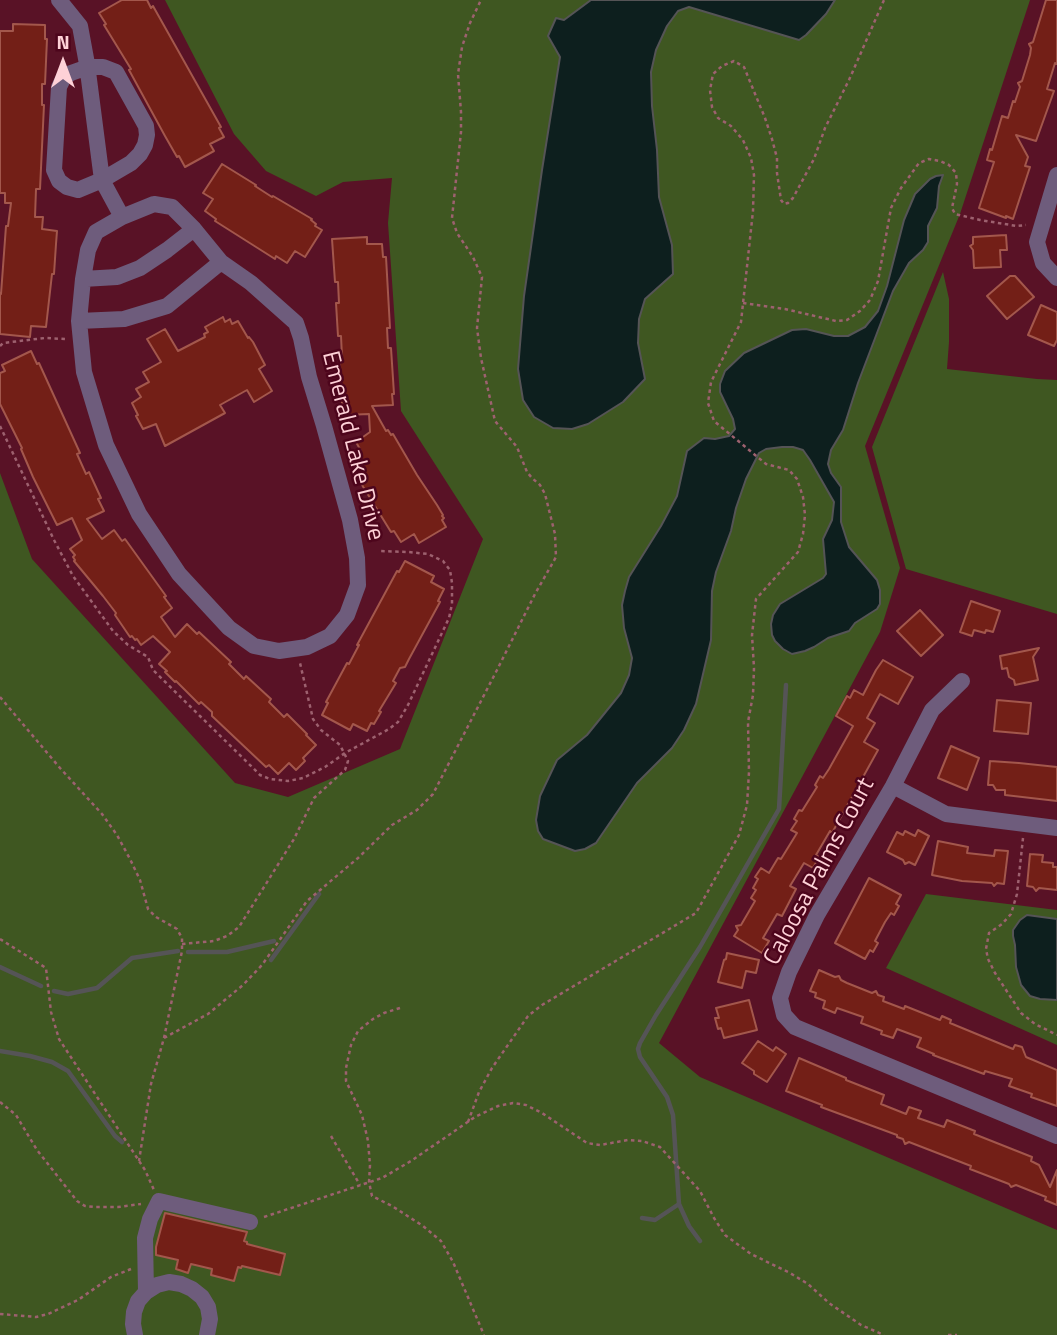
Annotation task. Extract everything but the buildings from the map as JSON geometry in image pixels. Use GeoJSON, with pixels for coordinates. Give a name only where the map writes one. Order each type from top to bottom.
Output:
{"type":"FeatureCollection","features":[{"type":"Feature","properties":{"kind":"street"},"geometry":{"type":"LineString","coordinates":[[59,0],[80,26],[88,67],[102,180],[122,217]]}},
{"type":"Feature","properties":{"kind":"street"},"geometry":{"type":"LineString","coordinates":[[88,67],[103,67],[116,72],[146,126],[147,135],[145,145],[131,163],[78,190],[66,187],[59,181],[54,170],[59,88],[64,77],[88,67]]}},
{"type":"Feature","properties":{"kind":"street"},"geometry":{"type":"LineString","coordinates":[[1057,175],[1037,242],[1043,263],[1057,278]]}},
{"type":"Feature","properties":{"kind":"street","name":"Emerald Lake Drive"},"geometry":{"type":"LineString","coordinates":[[154,204],[172,207],[194,229],[221,262],[296,323],[350,520],[357,558],[358,585],[347,615],[330,636],[307,647],[279,651],[254,646],[229,628],[179,574],[139,514],[106,445],[84,372],[79,321],[88,250],[96,232],[122,217],[154,204]]}},
{"type":"Feature","properties":{"kind":"street"},"geometry":{"type":"LineString","coordinates":[[83,279],[117,277],[140,268],[194,229]]}},
{"type":"Feature","properties":{"kind":"street"},"geometry":{"type":"LineString","coordinates":[[79,321],[124,319],[167,306],[221,262]]}},
{"type":"Feature","properties":{"kind":"street","name":"Caloosa Palms Court"},"geometry":{"type":"LineString","coordinates":[[962,681],[932,710],[892,786],[817,915],[789,972],[780,998],[784,1015],[795,1027],[1057,1136]]}},
{"type":"Feature","properties":{"kind":"street"},"geometry":{"type":"LineString","coordinates":[[892,786],[946,814],[1057,828]]}},
{"type":"Feature","properties":{"kind":"street"},"geometry":{"type":"LineString","coordinates":[[146,1292],[145,1238],[159,1201],[250,1222]]}},
{"type":"Feature","properties":{"kind":"street"},"geometry":{"type":"LineString","coordinates":[[135,1335],[134,1312],[138,1301],[157,1285],[169,1282],[192,1289],[202,1297],[208,1307],[213,1334]]}},
{"type":"Feature","properties":{"kind":"path"},"geometry":{"type":"LineString","coordinates":[[164,1038],[208,1014],[243,985],[262,965],[307,901],[393,825],[417,810],[433,794],[556,557],[555,534],[545,494],[527,472],[517,447],[495,421],[477,328],[482,277],[457,233],[452,218],[461,132],[458,74],[462,47],[481,0]]}},
{"type":"Feature","properties":{"kind":"path"},"geometry":{"type":"LineString","coordinates":[[468,1122],[492,1068],[528,1016],[696,913],[739,835],[747,805],[748,722],[753,695],[752,635],[756,600],[797,552],[805,516],[803,496],[797,480],[789,470],[766,464],[714,421],[708,403],[711,382],[741,322],[753,211],[754,175],[751,158],[743,140],[718,118],[712,107],[710,90],[713,74],[722,66],[734,61],[744,67],[772,139],[777,158],[781,200],[784,204],[788,203],[814,159],[825,128],[884,0]]}},
{"type":"Feature","properties":{"kind":"path"},"geometry":{"type":"LineString","coordinates":[[743,303],[836,321],[847,320],[860,311],[870,300],[878,281],[891,208],[919,163],[929,159],[949,165],[956,173],[957,184],[952,208],[955,214],[1017,226],[1042,225]]}},
{"type":"Feature","properties":{"kind":"path"},"geometry":{"type":"LineString","coordinates":[[0,346],[3,343],[45,338],[81,339]]}},
{"type":"Feature","properties":{"kind":"path"},"geometry":{"type":"LineString","coordinates":[[0,426],[73,576],[113,631],[128,645],[148,657],[153,670],[260,775],[270,779],[288,781],[303,778],[398,722],[443,631],[452,604],[450,570],[443,561],[428,554],[380,551]]}},
{"type":"Feature","properties":{"kind":"path"},"geometry":{"type":"LineString","coordinates":[[182,944],[214,940],[227,936],[239,927],[295,839],[314,798],[345,769],[348,761],[345,753],[313,719],[297,649]]}},
{"type":"Feature","properties":{"kind":"path"},"geometry":{"type":"LineString","coordinates":[[0,697],[102,814],[117,835],[140,880],[148,909],[177,929],[182,938],[182,951],[164,1038],[151,1084],[139,1161]]}},
{"type":"Feature","properties":{"kind":"path"},"geometry":{"type":"LineString","coordinates":[[1025,824],[1017,894],[1011,914],[989,933],[985,949],[995,973],[1021,1013],[1057,1035]]}},
{"type":"Feature","properties":{"kind":"path"},"geometry":{"type":"LineString","coordinates":[[0,939],[46,968],[51,1012],[59,1039],[139,1161],[159,1201],[118,1207],[85,1206],[77,1201],[37,1150],[16,1115],[0,1102]]}},
{"type":"Feature","properties":{"kind":"path"},"geometry":{"type":"LineString","coordinates":[[400,1008],[373,1019],[358,1031],[351,1045],[346,1068],[346,1081],[362,1115],[368,1141],[372,1196],[393,1206],[441,1241],[453,1262],[484,1335]]}},
{"type":"Feature","properties":{"kind":"path"},"geometry":{"type":"LineString","coordinates":[[250,1222],[382,1178],[468,1122],[498,1106],[513,1103],[526,1105],[587,1143],[600,1145],[628,1140],[660,1147],[700,1191],[725,1235],[751,1254],[807,1284],[861,1325],[884,1335]]}},
{"type":"Feature","properties":{"kind":"path"},"geometry":{"type":"LineString","coordinates":[[331,1136],[360,1185]]}},
{"type":"Feature","properties":{"kind":"path"},"geometry":{"type":"LineString","coordinates":[[0,1314],[36,1317],[48,1314],[78,1300],[111,1277],[145,1263]]}},
{"type":"Feature","properties":{"kind":"path"},"geometry":{"type":"LineString","coordinates":[[948,1335],[957,1335]]}},
{"type":"Feature","properties":{"kind":"green space"},"geometry":{"type":"Polygon","coordinates":[[[165,0],[1030,0],[960,214],[865,446],[900,568],[880,632],[659,1043],[700,1077],[1057,1230],[1057,1335],[0,1335],[0,473],[32,559],[235,783],[288,797],[400,749],[483,539],[401,411],[388,223],[392,178],[343,182],[316,196],[266,171],[234,134],[165,0]]]}},
{"type":"Feature","properties":{"kind":"green space"},"geometry":{"type":"Polygon","coordinates":[[[943,272],[949,299],[947,369],[1057,380],[1057,614],[906,569],[872,447],[943,272]]]}},
{"type":"Feature","properties":{"kind":"green space"},"geometry":{"type":"Polygon","coordinates":[[[926,894],[1057,910],[1057,1045],[886,968],[926,894]]]}},
{"type":"Feature","properties":{"kind":"shaded area"},"geometry":{"type":"Polygon","coordinates":[[[591,0],[835,0],[826,14],[799,40],[689,7],[678,11],[667,26],[656,50],[651,72],[659,197],[672,245],[673,274],[645,299],[639,319],[638,343],[645,379],[623,402],[588,424],[572,429],[553,428],[534,417],[523,400],[518,369],[524,296],[560,57],[548,36],[556,18],[564,20],[591,0]]]}},
{"type":"Feature","properties":{"kind":"shaded area"},"geometry":{"type":"Polygon","coordinates":[[[943,175],[937,208],[928,226],[928,242],[909,263],[893,291],[843,430],[831,450],[828,464],[841,487],[841,522],[849,547],[877,580],[880,604],[877,609],[855,623],[849,631],[828,638],[805,651],[792,654],[775,641],[771,624],[780,604],[826,574],[823,539],[832,520],[834,502],[803,450],[782,447],[766,449],[759,453],[746,479],[716,572],[712,591],[711,640],[696,704],[684,730],[672,748],[637,783],[596,843],[575,851],[543,839],[536,820],[540,796],[557,760],[587,735],[621,693],[629,675],[632,658],[624,628],[622,605],[625,591],[629,577],[677,496],[687,451],[704,438],[729,436],[735,429],[720,392],[725,371],[744,353],[792,330],[806,329],[834,336],[848,336],[865,327],[878,311],[904,220],[915,194],[930,179],[943,175]]]}},
{"type":"Feature","properties":{"kind":"shaded area"},"geometry":{"type":"Polygon","coordinates":[[[1027,915],[1057,919],[1057,1000],[1030,996],[1021,985],[1016,967],[1013,930],[1027,915]]]}},
{"type":"Feature","properties":{"kind":"waterway"},"geometry":{"type":"LineString","coordinates":[[700,1241],[689,1226],[679,1204],[673,1115],[667,1097],[640,1057],[638,1049],[779,809],[786,685]]}},
{"type":"Feature","properties":{"kind":"waterway"},"geometry":{"type":"LineString","coordinates":[[271,960],[319,894]]}},
{"type":"Feature","properties":{"kind":"waterway"},"geometry":{"type":"LineString","coordinates":[[188,952],[227,952],[274,941]]}},
{"type":"Feature","properties":{"kind":"waterway"},"geometry":{"type":"LineString","coordinates":[[54,991],[68,994],[97,988],[132,958],[178,951]]}},
{"type":"Feature","properties":{"kind":"waterway"},"geometry":{"type":"LineString","coordinates":[[0,967],[41,986]]}},
{"type":"Feature","properties":{"kind":"waterway"},"geometry":{"type":"LineString","coordinates":[[0,1051],[52,1062],[68,1071],[122,1142]]}},
{"type":"Feature","properties":{"kind":"waterway"},"geometry":{"type":"LineString","coordinates":[[642,1218],[655,1220],[679,1204]]}}]}
